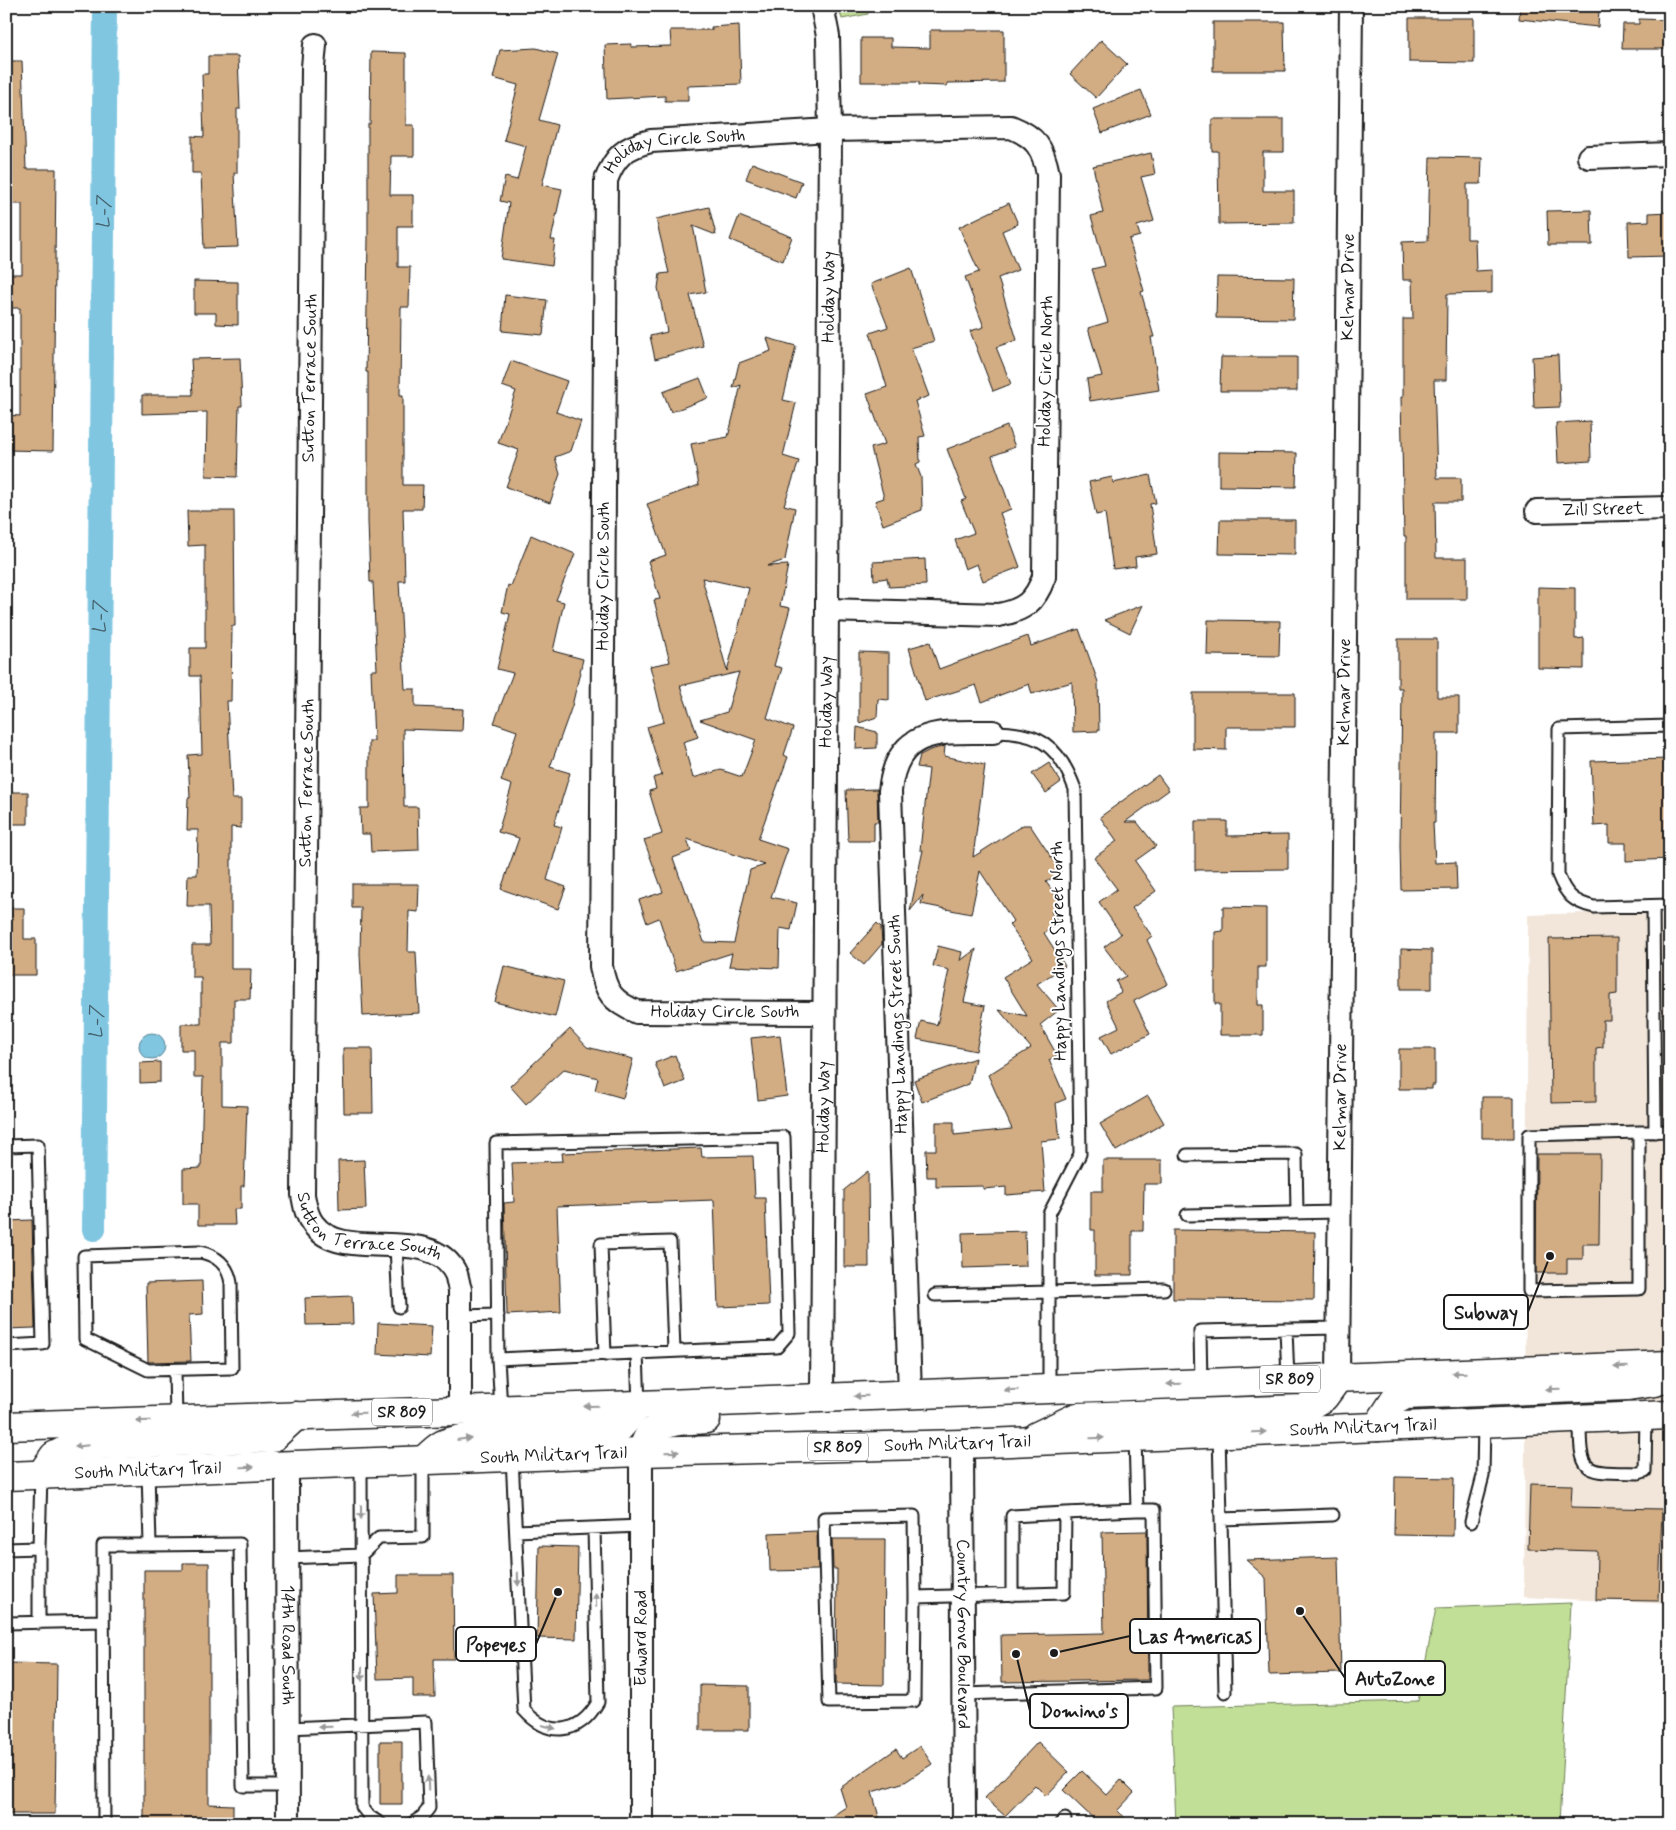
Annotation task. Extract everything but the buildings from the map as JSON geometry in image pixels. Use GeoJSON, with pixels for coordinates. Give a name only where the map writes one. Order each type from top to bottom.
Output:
{"type":"FeatureCollection","features":[{"type":"Feature","properties":{"kind":"main road","name":"SR 809"},"geometry":{"type":"LineString","coordinates":[[6,1426],[1670,1365]]}},
{"type":"Feature","properties":{"kind":"main road"},"geometry":{"type":"LineString","coordinates":[[1377,1427],[1394,1401],[1406,1394],[1628,1386],[1655,1382],[1670,1376]]}},
{"type":"Feature","properties":{"kind":"main road"},"geometry":{"type":"LineString","coordinates":[[1026,1441],[1077,1417],[1303,1409],[1324,1397],[1338,1378]]}},
{"type":"Feature","properties":{"kind":"main road"},"geometry":{"type":"LineString","coordinates":[[641,1452],[650,1435],[670,1422],[738,1417],[809,1397]]}},
{"type":"Feature","properties":{"kind":"main road"},"geometry":{"type":"LineString","coordinates":[[423,1461],[439,1445],[467,1438],[611,1432],[620,1427],[639,1404]]}},
{"type":"Feature","properties":{"kind":"main road"},"geometry":{"type":"LineString","coordinates":[[41,1475],[54,1456],[75,1446],[272,1438],[296,1416]]}},
{"type":"Feature","properties":{"kind":"main road","name":"South Military Trail"},"geometry":{"type":"LineString","coordinates":[[6,1476],[641,1452],[962,1444],[1658,1416]]}},
{"type":"Feature","properties":{"kind":"street","name":"Holiday Way"},"geometry":{"type":"LineString","coordinates":[[809,1397],[824,1013],[830,130],[828,36],[822,6]]}},
{"type":"Feature","properties":{"kind":"street","name":"Kelmar Drive"},"geometry":{"type":"LineString","coordinates":[[1338,1378],[1351,6]]}},
{"type":"Feature","properties":{"kind":"street","name":"Sutton Terrace South"},"geometry":{"type":"LineString","coordinates":[[315,45],[313,77],[303,1194],[306,1210],[313,1224],[325,1235],[340,1241],[417,1247],[434,1252],[446,1261],[456,1274],[460,1290],[460,1410]]}},
{"type":"Feature","properties":{"kind":"street","name":"Holiday Circle North"},"geometry":{"type":"LineString","coordinates":[[826,610],[999,615],[1014,612],[1028,604],[1038,592],[1044,577],[1048,183],[1045,158],[1038,144],[1026,133],[1011,127],[830,130]]}},
{"type":"Feature","properties":{"kind":"street","name":"Holiday Circle South"},"geometry":{"type":"LineString","coordinates":[[824,1013],[637,1012],[622,1006],[610,995],[603,981],[600,966],[606,180],[612,165],[622,153],[635,145],[650,142],[830,130]]}},
{"type":"Feature","properties":{"kind":"street"},"geometry":{"type":"LineString","coordinates":[[1589,157],[1670,154]]}},
{"type":"Feature","properties":{"kind":"street","name":"Zill Street"},"geometry":{"type":"LineString","coordinates":[[1537,511],[1670,508]]}},
{"type":"Feature","properties":{"kind":"street","name":"Happy Landings Street South"},"geometry":{"type":"LineString","coordinates":[[910,1394],[890,791],[892,773],[900,757],[911,744],[927,736],[944,732],[993,732]]}},
{"type":"Feature","properties":{"kind":"street","name":"Country Grove Boulevard"},"geometry":{"type":"LineString","coordinates":[[962,1444],[964,1824]]}},
{"type":"Feature","properties":{"kind":"street","name":"Edward Road"},"geometry":{"type":"LineString","coordinates":[[641,1452],[641,1824]]}},
{"type":"Feature","properties":{"kind":"street","name":"14th Road South"},"geometry":{"type":"LineString","coordinates":[[287,1466],[288,1824]]}},
{"type":"Feature","properties":{"kind":"lane"},"geometry":{"type":"LineString","coordinates":[[1670,726],[1559,729],[1558,875],[1570,897],[1581,904],[1594,907],[1670,905]]}},
{"type":"Feature","properties":{"kind":"lane","name":"Happy Landings Street North"},"geometry":{"type":"LineString","coordinates":[[993,732],[1011,732],[1028,735],[1044,743],[1057,755],[1068,770],[1075,790],[1080,1154],[1049,1214],[1048,1292]]}},
{"type":"Feature","properties":{"kind":"lane"},"geometry":{"type":"LineString","coordinates":[[1653,906],[1655,1132]]}},
{"type":"Feature","properties":{"kind":"lane"},"geometry":{"type":"LineString","coordinates":[[1639,1132],[1639,1289],[1529,1291],[1529,1135],[1639,1132],[1670,1132]]}},
{"type":"Feature","properties":{"kind":"lane"},"geometry":{"type":"LineString","coordinates":[[498,1359],[777,1347],[789,1333],[784,1138],[496,1142],[498,1359],[501,1408]]}},
{"type":"Feature","properties":{"kind":"lane"},"geometry":{"type":"LineString","coordinates":[[6,1146],[38,1145],[43,1344],[6,1346]]}},
{"type":"Feature","properties":{"kind":"lane"},"geometry":{"type":"LineString","coordinates":[[1187,1156],[1296,1154],[1297,1213]]}},
{"type":"Feature","properties":{"kind":"lane"},"geometry":{"type":"LineString","coordinates":[[1187,1215],[1339,1212]]}},
{"type":"Feature","properties":{"kind":"lane"},"geometry":{"type":"LineString","coordinates":[[605,1355],[601,1244],[670,1242],[674,1351]]}},
{"type":"Feature","properties":{"kind":"lane"},"geometry":{"type":"LineString","coordinates":[[396,1246],[399,1307]]}},
{"type":"Feature","properties":{"kind":"lane"},"geometry":{"type":"LineString","coordinates":[[200,1252],[218,1258],[224,1265],[231,1283],[232,1368],[175,1370],[148,1370],[85,1339],[84,1256],[200,1252]]}},
{"type":"Feature","properties":{"kind":"lane"},"geometry":{"type":"LineString","coordinates":[[935,1295],[1164,1290]]}},
{"type":"Feature","properties":{"kind":"lane"},"geometry":{"type":"LineString","coordinates":[[1048,1292],[1049,1389]]}},
{"type":"Feature","properties":{"kind":"lane"},"geometry":{"type":"LineString","coordinates":[[460,1316],[498,1315]]}},
{"type":"Feature","properties":{"kind":"lane"},"geometry":{"type":"LineString","coordinates":[[1201,1383],[1200,1331],[1338,1328]]}},
{"type":"Feature","properties":{"kind":"lane"},"geometry":{"type":"LineString","coordinates":[[1286,1329],[1288,1380]]}},
{"type":"Feature","properties":{"kind":"lane"},"geometry":{"type":"LineString","coordinates":[[637,1353],[639,1404]]}},
{"type":"Feature","properties":{"kind":"lane"},"geometry":{"type":"LineString","coordinates":[[175,1370],[176,1420]]}},
{"type":"Feature","properties":{"kind":"lane"},"geometry":{"type":"LineString","coordinates":[[1580,1419],[1581,1453],[1585,1465],[1595,1471],[1638,1473],[1645,1471],[1658,1416]]}},
{"type":"Feature","properties":{"kind":"lane"},"geometry":{"type":"LineString","coordinates":[[1471,1522],[1483,1476],[1484,1422]]}},
{"type":"Feature","properties":{"kind":"lane"},"geometry":{"type":"LineString","coordinates":[[1219,1433],[1225,1692]]}},
{"type":"Feature","properties":{"kind":"lane"},"geometry":{"type":"LineString","coordinates":[[1135,1437],[1137,1510]]}},
{"type":"Feature","properties":{"kind":"lane"},"geometry":{"type":"LineString","coordinates":[[512,1458],[524,1710],[538,1723],[557,1729],[570,1728],[582,1723],[592,1714],[598,1702],[594,1528]]}},
{"type":"Feature","properties":{"kind":"lane"},"geometry":{"type":"LineString","coordinates":[[287,1558],[361,1555],[379,1538],[423,1537],[423,1461]]}},
{"type":"Feature","properties":{"kind":"lane"},"geometry":{"type":"LineString","coordinates":[[361,1463],[362,1807],[369,1816],[381,1824]]}},
{"type":"Feature","properties":{"kind":"lane"},"geometry":{"type":"LineString","coordinates":[[148,1471],[150,1545]]}},
{"type":"Feature","properties":{"kind":"lane"},"geometry":{"type":"LineString","coordinates":[[39,1623],[41,1475]]}},
{"type":"Feature","properties":{"kind":"lane"},"geometry":{"type":"LineString","coordinates":[[963,1694],[1156,1688],[1154,1510],[1012,1516],[1012,1595]]}},
{"type":"Feature","properties":{"kind":"lane"},"geometry":{"type":"LineString","coordinates":[[915,1597],[1064,1593],[1065,1513]]}},
{"type":"Feature","properties":{"kind":"lane"},"geometry":{"type":"LineString","coordinates":[[1221,1519],[1333,1515]]}},
{"type":"Feature","properties":{"kind":"lane"},"geometry":{"type":"LineString","coordinates":[[914,1516],[915,1597],[914,1701],[829,1702],[824,1518],[914,1516]]}},
{"type":"Feature","properties":{"kind":"lane"},"geometry":{"type":"LineString","coordinates":[[516,1531],[641,1526]]}},
{"type":"Feature","properties":{"kind":"lane"},"geometry":{"type":"LineString","coordinates":[[104,1824],[103,1545],[240,1544],[243,1786],[288,1786]]}},
{"type":"Feature","properties":{"kind":"lane"},"geometry":{"type":"LineString","coordinates":[[6,1549],[39,1548]]}},
{"type":"Feature","properties":{"kind":"lane"},"geometry":{"type":"LineString","coordinates":[[6,1623],[103,1622]]}},
{"type":"Feature","properties":{"kind":"lane"},"geometry":{"type":"LineString","coordinates":[[288,1728],[426,1722],[429,1808],[422,1817],[411,1824]]}},
{"type":"Feature","properties":{"kind":"shaded area"},"geometry":{"type":"Polygon","coordinates":[[[1670,910],[1670,1604],[1524,1597],[1528,915],[1670,910]]]}},
{"type":"Feature","properties":{"kind":"green space"},"geometry":{"type":"Polygon","coordinates":[[[838,6],[867,6],[868,14],[842,19],[838,6]]]}},
{"type":"Feature","properties":{"kind":"green space"},"geometry":{"type":"Polygon","coordinates":[[[1571,1603],[1559,1824],[1176,1824],[1171,1707],[1418,1701],[1436,1608],[1571,1603]]]}},
{"type":"Feature","properties":{"kind":"water"},"geometry":{"type":"Polygon","coordinates":[[[152,1033],[161,1037],[165,1046],[161,1055],[152,1059],[143,1055],[139,1046],[143,1037],[152,1033]]]}},
{"type":"Feature","properties":{"kind":"waterway","name":"L-7"},"geometry":{"type":"LineString","coordinates":[[94,1229],[105,6]]}},
{"type":"Feature","properties":{"kind":"place","name":"Subway"},"geometry":{"type":"Point","coordinates":[1550,1256]}},
{"type":"Feature","properties":{"kind":"place","name":"Popeyes"},"geometry":{"type":"Point","coordinates":[558,1592]}},
{"type":"Feature","properties":{"kind":"place","name":"AutoZone"},"geometry":{"type":"Point","coordinates":[1300,1611]}},
{"type":"Feature","properties":{"kind":"place","name":"Las Americas"},"geometry":{"type":"Point","coordinates":[1054,1653]}},
{"type":"Feature","properties":{"kind":"place","name":"Domino's"},"geometry":{"type":"Point","coordinates":[1016,1654]}}]}
